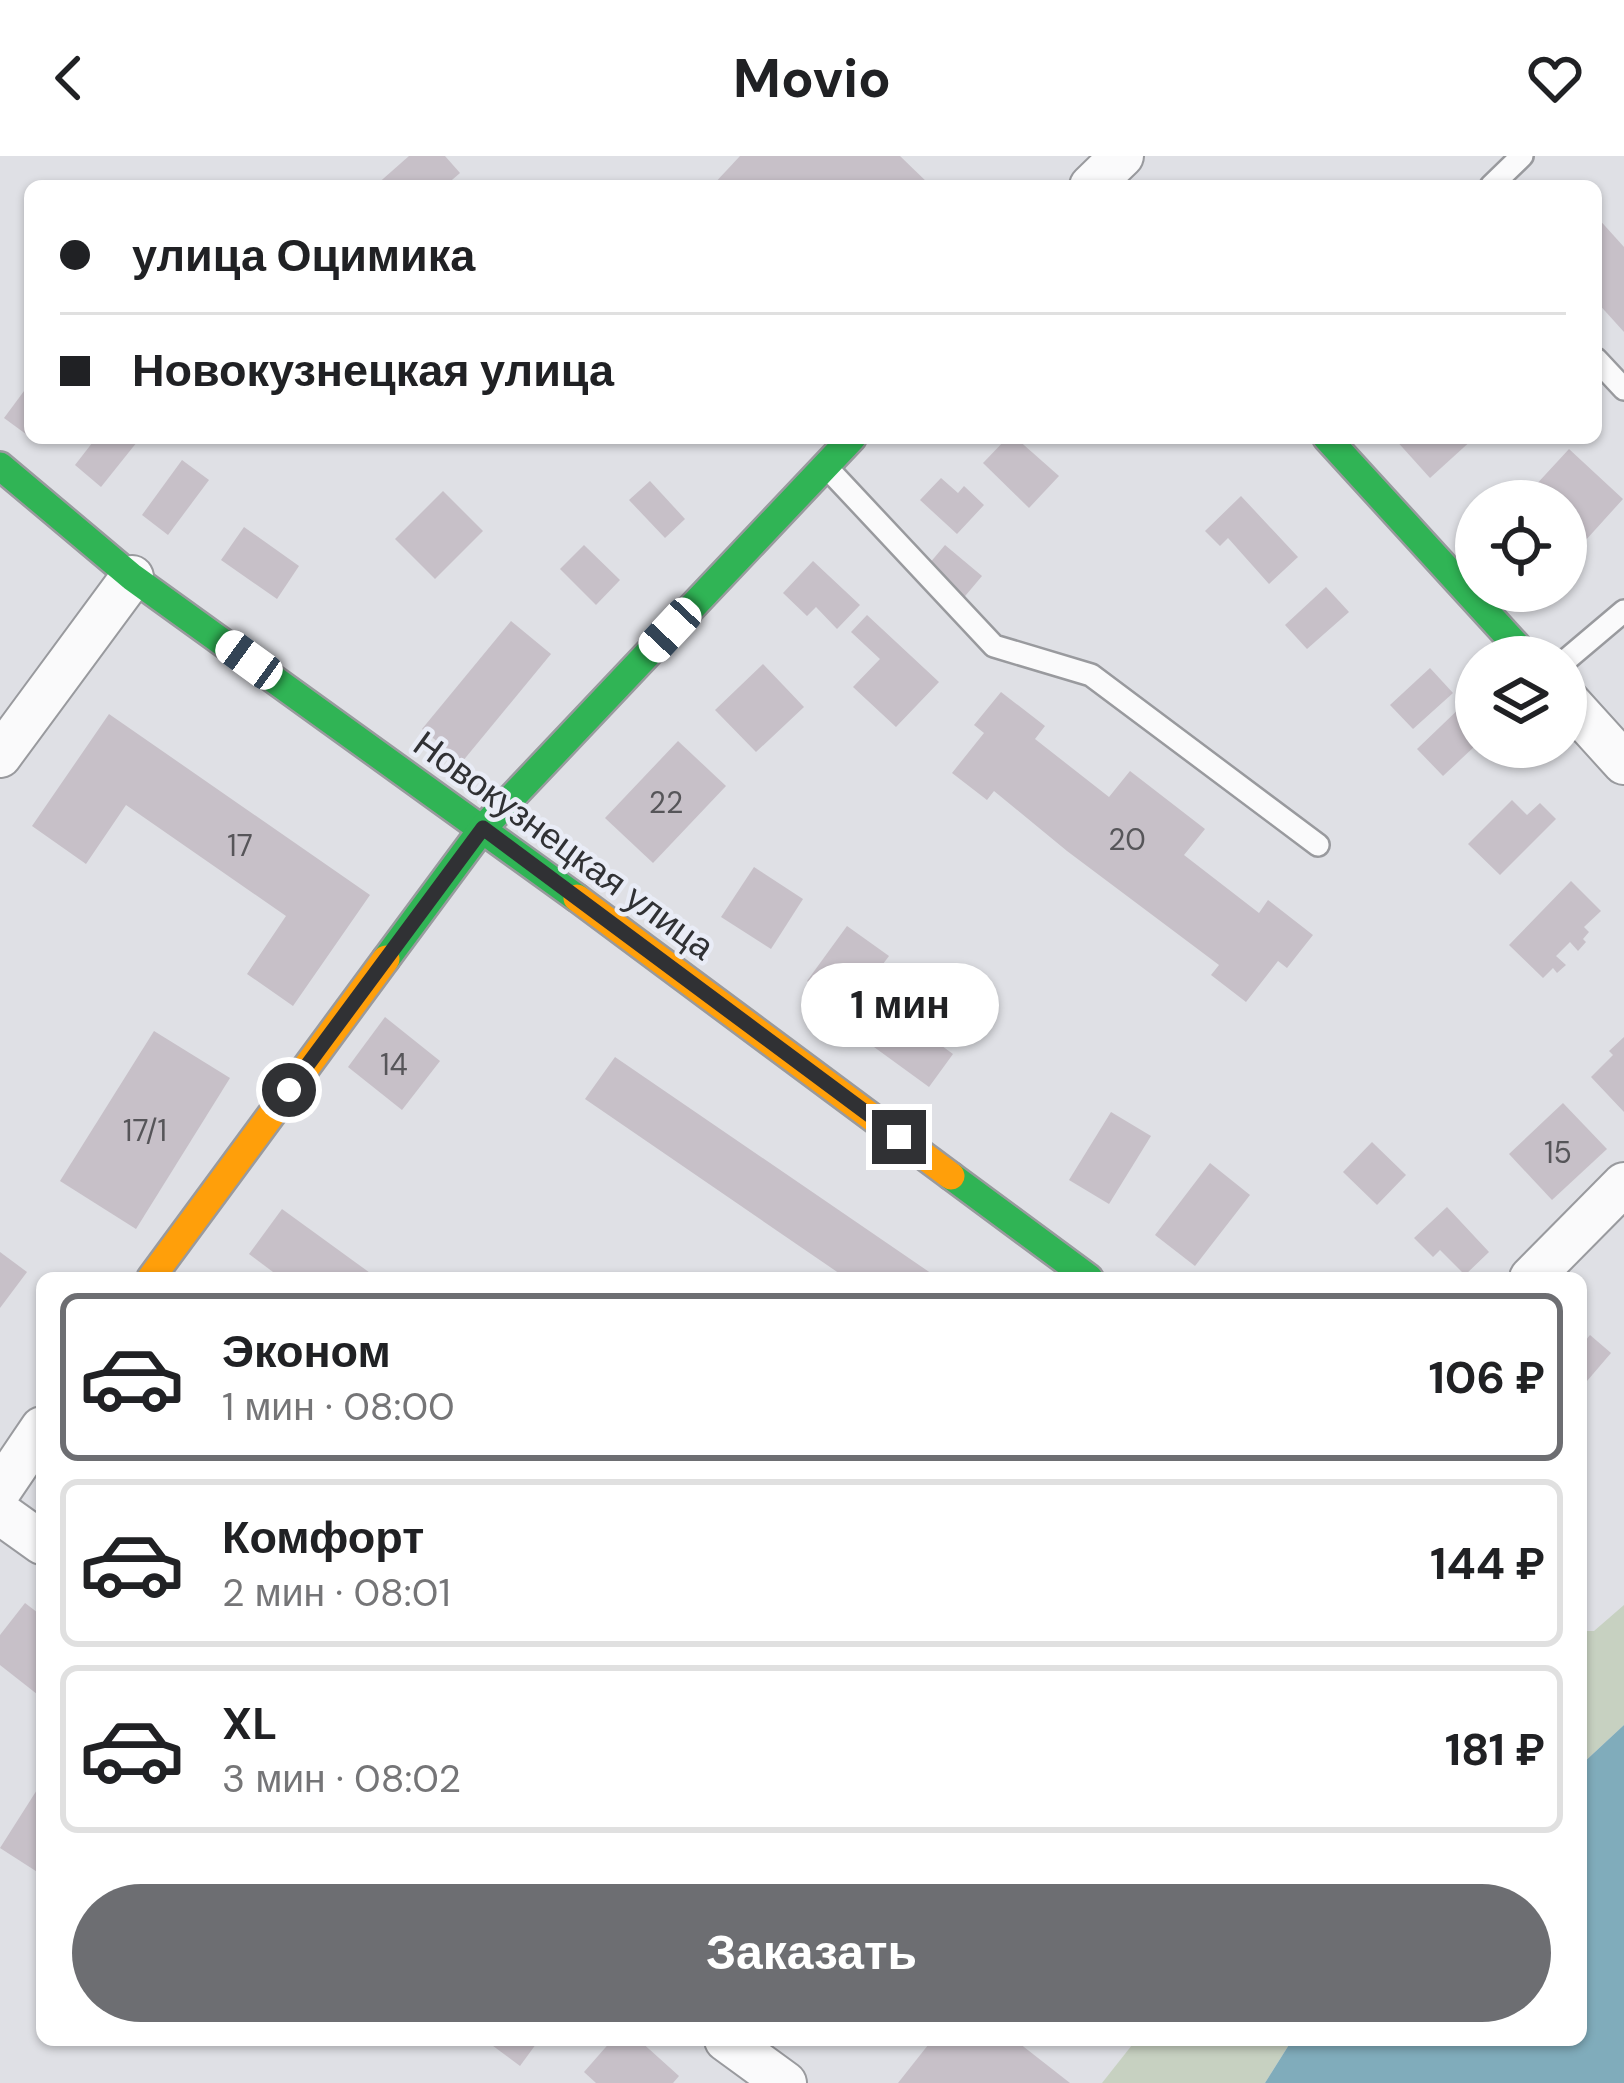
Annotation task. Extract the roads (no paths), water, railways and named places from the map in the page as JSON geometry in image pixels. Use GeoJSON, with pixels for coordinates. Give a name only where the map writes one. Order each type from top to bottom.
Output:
{"type":"FeatureCollection","features":[{"type":"Feature","properties":{"kind":"street"},"geometry":{"type":"LineString","coordinates":[[155,1272],[483,828],[846,444]]}},
{"type":"Feature","properties":{"kind":"street"},"geometry":{"type":"LineString","coordinates":[[1332,444],[1508,636]]}},
{"type":"Feature","properties":{"kind":"street","name":"Новокузнецкая улица"},"geometry":{"type":"LineString","coordinates":[[0,466],[133,577],[483,828],[1081,1272]]}},
{"type":"Feature","properties":{"kind":"street"},"geometry":{"type":"LineString","coordinates":[[0,756],[133,577]]}},
{"type":"Feature","properties":{"kind":"street"},"geometry":{"type":"LineString","coordinates":[[1587,722],[1624,763]]}},
{"type":"Feature","properties":{"kind":"street"},"geometry":{"type":"LineString","coordinates":[[1537,1272],[1624,1184]]}},
{"type":"Feature","properties":{"kind":"street"},"geometry":{"type":"LineString","coordinates":[[0,1490],[36,1437]]}},
{"type":"Feature","properties":{"kind":"street"},"geometry":{"type":"LineString","coordinates":[[0,1513],[36,1540]]}},
{"type":"Feature","properties":{"kind":"street"},"geometry":{"type":"LineString","coordinates":[[734,2046],[785,2083]]}},
{"type":"Feature","properties":{"kind":"lane"},"geometry":{"type":"LineString","coordinates":[[1496,180],[1522,156]]}},
{"type":"Feature","properties":{"kind":"lane"},"geometry":{"type":"LineString","coordinates":[[1602,365],[1624,389]]}},
{"type":"Feature","properties":{"kind":"lane"},"geometry":{"type":"LineString","coordinates":[[826,466],[994,646],[1091,675],[1318,844]]}},
{"type":"Feature","properties":{"kind":"lane"},"geometry":{"type":"LineString","coordinates":[[1587,642],[1624,611]]}},
{"type":"Feature","properties":{"kind":"water"},"geometry":{"type":"Polygon","coordinates":[[[1624,1725],[1624,2083],[1265,2083],[1288,2046],[1587,2046],[1587,1759],[1624,1725]]]}}]}
